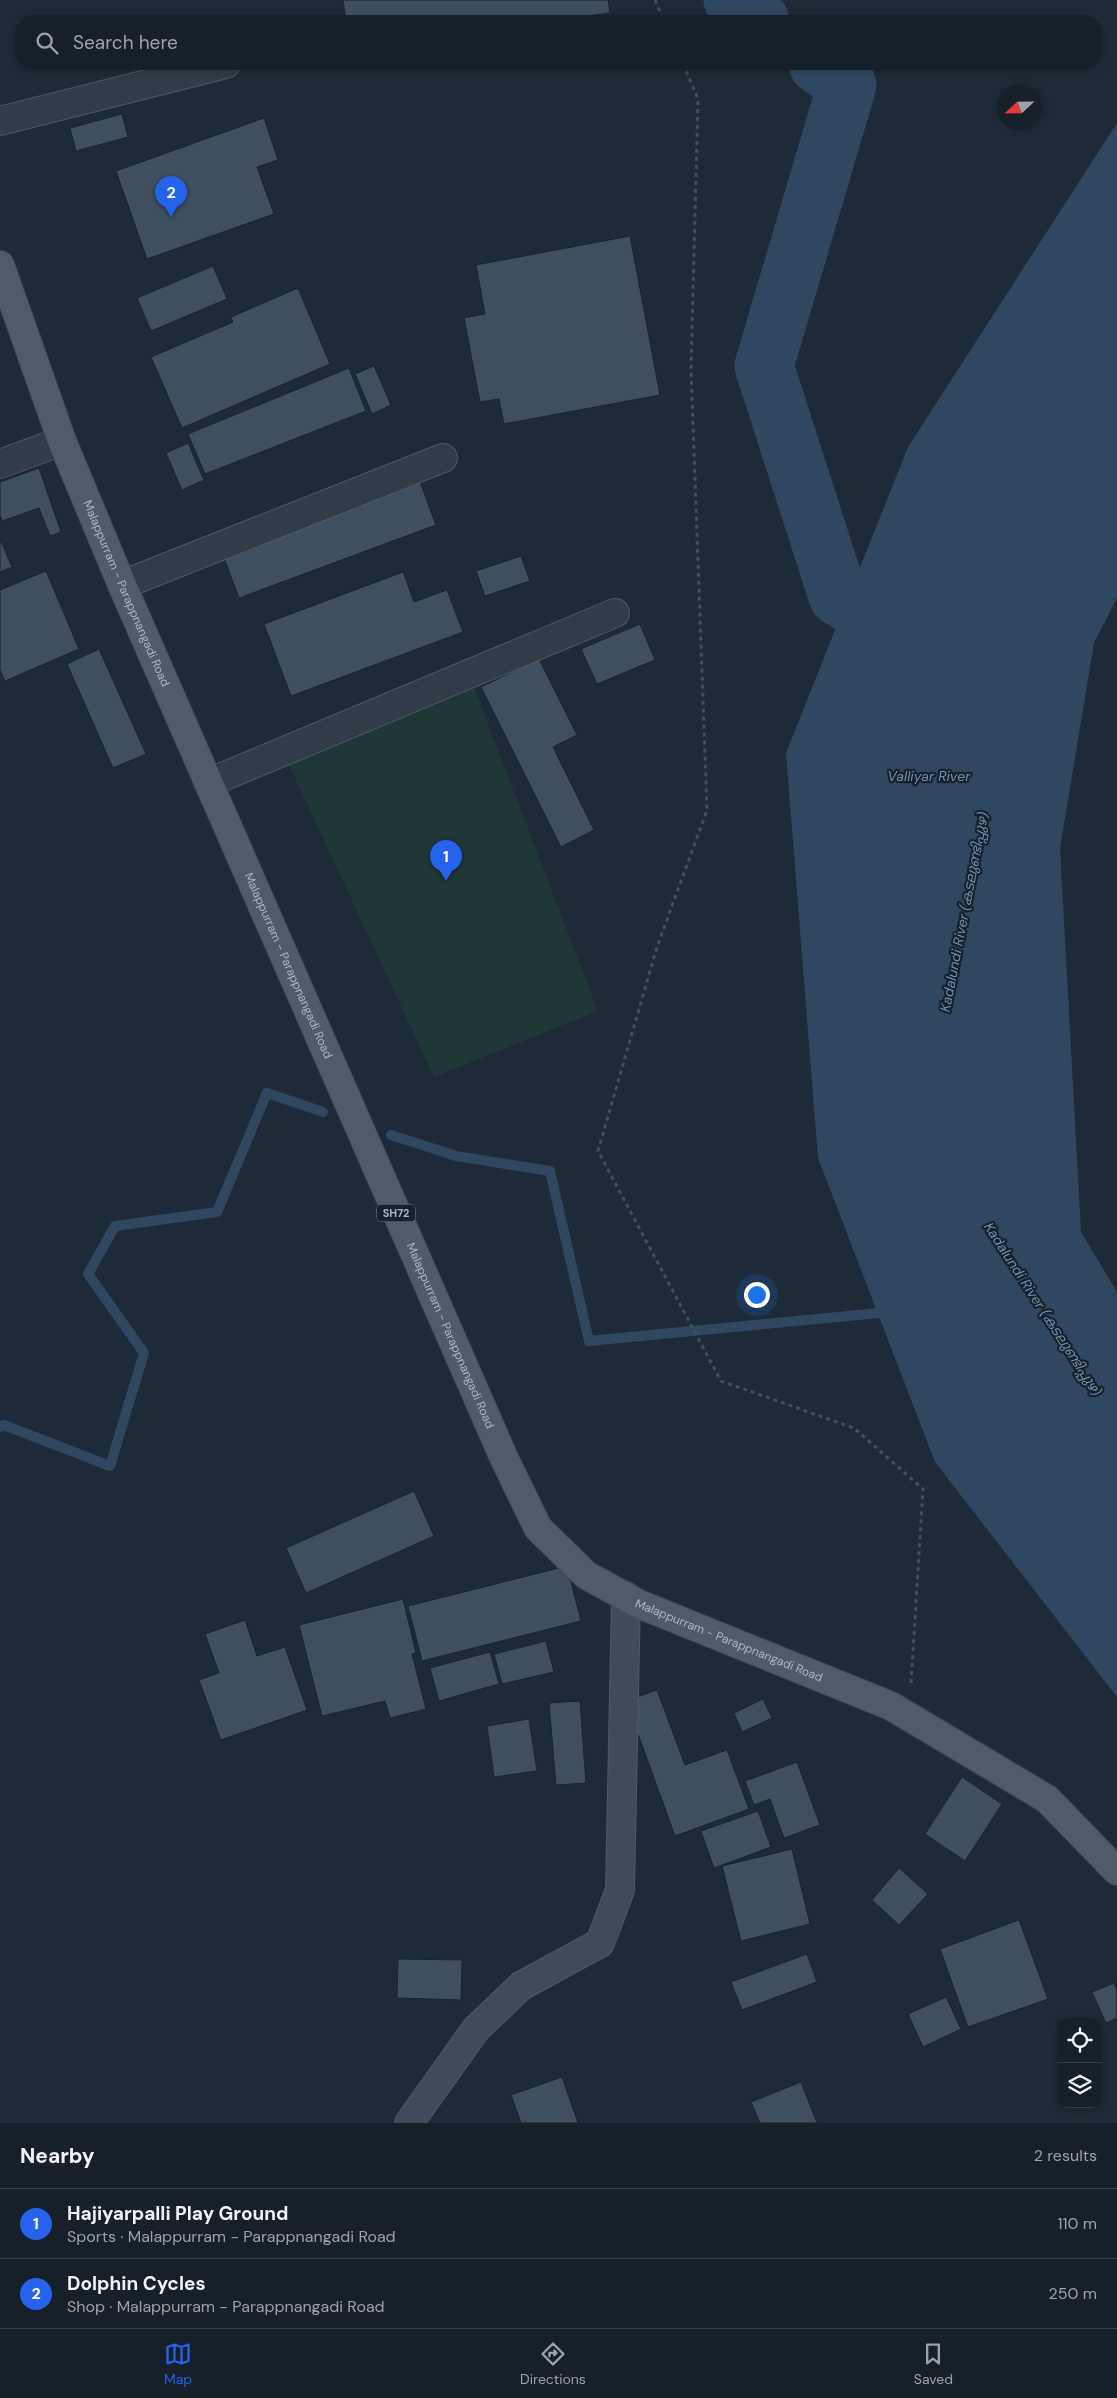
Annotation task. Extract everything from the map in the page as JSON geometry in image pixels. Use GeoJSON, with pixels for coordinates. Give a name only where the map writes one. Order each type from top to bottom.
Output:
{"type":"FeatureCollection","features":[{"type":"Feature","properties":{"kind":"main road","name":"Malappurram - Parappnangadi Road"},"geometry":{"type":"LineString","coordinates":[[0,265],[62,441],[122,585],[504,1458],[538,1528],[586,1575],[639,1604],[891,1706],[1047,1799],[1117,1871]]}},
{"type":"Feature","properties":{"kind":"main road"},"geometry":{"type":"LineString","coordinates":[[409,2123],[476,2029],[495,2010],[522,1986],[600,1943],[620,1890],[626,1596]]}},
{"type":"Feature","properties":{"kind":"street"},"geometry":{"type":"LineString","coordinates":[[0,121],[202,70]]}},
{"type":"Feature","properties":{"kind":"street"},"geometry":{"type":"LineString","coordinates":[[0,464],[62,441]]}},
{"type":"Feature","properties":{"kind":"street"},"geometry":{"type":"LineString","coordinates":[[122,585],[443,458]]}},
{"type":"Feature","properties":{"kind":"street"},"geometry":{"type":"LineString","coordinates":[[208,783],[615,613]]}},
{"type":"Feature","properties":{"kind":"path"},"geometry":{"type":"LineString","coordinates":[[655,0],[661,15]]}},
{"type":"Feature","properties":{"kind":"path"},"geometry":{"type":"LineString","coordinates":[[686,70],[698,99],[691,369],[707,810],[657,947],[598,1151],[721,1381],[854,1428],[923,1490],[909,1717]]}},
{"type":"Feature","properties":{"kind":"green space"},"geometry":{"type":"Polygon","coordinates":[[[473,685],[598,1011],[434,1077],[283,752],[473,685]]]}},
{"type":"Feature","properties":{"kind":"water","name":"Valliyar River"},"geometry":{"type":"Polygon","coordinates":[[[1117,123],[1117,598],[1094,643],[1060,848],[1081,1232],[1117,1292],[1117,1697],[935,1462],[818,1158],[786,753],[908,447],[1117,123]]]}},
{"type":"Feature","properties":{"kind":"building"},"geometry":{"type":"Polygon","coordinates":[[[343,0],[608,0],[610,13],[595,15],[345,15],[343,0]]]}},
{"type":"Feature","properties":{"kind":"building"},"geometry":{"type":"Polygon","coordinates":[[[122,114],[128,137],[76,151],[70,128],[122,114]]]}},
{"type":"Feature","properties":{"kind":"building"},"geometry":{"type":"Polygon","coordinates":[[[264,118],[278,160],[257,167],[274,214],[147,259],[116,171],[264,118]]]}},
{"type":"Feature","properties":{"kind":"building"},"geometry":{"type":"Polygon","coordinates":[[[630,236],[660,395],[504,424],[499,399],[480,402],[464,318],[485,314],[476,265],[630,236]]]}},
{"type":"Feature","properties":{"kind":"building"},"geometry":{"type":"Polygon","coordinates":[[[213,266],[227,299],[151,331],[137,298],[213,266]]]}},
{"type":"Feature","properties":{"kind":"building"},"geometry":{"type":"Polygon","coordinates":[[[298,288],[330,364],[182,428],[151,357],[233,322],[231,317],[298,288]]]}},
{"type":"Feature","properties":{"kind":"building"},"geometry":{"type":"Polygon","coordinates":[[[374,366],[391,405],[372,414],[355,374],[374,366]]]}},
{"type":"Feature","properties":{"kind":"building"},"geometry":{"type":"Polygon","coordinates":[[[349,368],[366,411],[205,474],[188,434],[349,368]]]}},
{"type":"Feature","properties":{"kind":"building"},"geometry":{"type":"Polygon","coordinates":[[[188,443],[204,480],[182,490],[166,453],[188,443]]]}},
{"type":"Feature","properties":{"kind":"building"},"geometry":{"type":"Polygon","coordinates":[[[39,468],[61,532],[50,536],[39,508],[2,521],[0,515],[0,482],[39,468]]]}},
{"type":"Feature","properties":{"kind":"building"},"geometry":{"type":"Polygon","coordinates":[[[420,482],[436,525],[239,598],[223,555],[420,482]]]}},
{"type":"Feature","properties":{"kind":"building"},"geometry":{"type":"Polygon","coordinates":[[[0,539],[12,567],[0,572],[0,539]]]}},
{"type":"Feature","properties":{"kind":"building"},"geometry":{"type":"Polygon","coordinates":[[[521,556],[530,581],[485,596],[476,571],[521,556]]]}},
{"type":"Feature","properties":{"kind":"building"},"geometry":{"type":"Polygon","coordinates":[[[46,571],[79,649],[5,681],[0,670],[0,590],[46,571]]]}},
{"type":"Feature","properties":{"kind":"building"},"geometry":{"type":"Polygon","coordinates":[[[403,572],[414,602],[447,590],[463,632],[291,696],[264,624],[403,572]]]}},
{"type":"Feature","properties":{"kind":"building"},"geometry":{"type":"Polygon","coordinates":[[[640,624],[655,660],[597,684],[581,649],[640,624]]]}},
{"type":"Feature","properties":{"kind":"building"},"geometry":{"type":"Polygon","coordinates":[[[99,649],[146,754],[113,768],[67,664],[99,649]]]}},
{"type":"Feature","properties":{"kind":"building"},"geometry":{"type":"Polygon","coordinates":[[[539,659],[577,735],[553,747],[594,830],[561,847],[481,687],[539,659]]]}},
{"type":"Feature","properties":{"kind":"building"},"geometry":{"type":"Polygon","coordinates":[[[414,1491],[434,1536],[306,1593],[286,1548],[414,1491]]]}},
{"type":"Feature","properties":{"kind":"building"},"geometry":{"type":"Polygon","coordinates":[[[567,1566],[581,1621],[422,1661],[408,1606],[567,1566]]]}},
{"type":"Feature","properties":{"kind":"building"},"geometry":{"type":"Polygon","coordinates":[[[403,1599],[416,1653],[412,1654],[426,1709],[390,1718],[385,1701],[322,1716],[299,1625],[403,1599]]]}},
{"type":"Feature","properties":{"kind":"building"},"geometry":{"type":"Polygon","coordinates":[[[245,1620],[257,1656],[285,1647],[307,1710],[221,1740],[199,1680],[219,1673],[205,1634],[245,1620]]]}},
{"type":"Feature","properties":{"kind":"building"},"geometry":{"type":"Polygon","coordinates":[[[546,1641],[554,1672],[502,1684],[494,1654],[546,1641]]]}},
{"type":"Feature","properties":{"kind":"building"},"geometry":{"type":"Polygon","coordinates":[[[490,1652],[499,1684],[439,1701],[430,1668],[490,1652]]]}},
{"type":"Feature","properties":{"kind":"building"},"geometry":{"type":"Polygon","coordinates":[[[657,1690],[685,1765],[727,1750],[749,1809],[675,1836],[626,1701],[657,1690]]]}},
{"type":"Feature","properties":{"kind":"building"},"geometry":{"type":"Polygon","coordinates":[[[763,1699],[772,1718],[742,1732],[734,1713],[763,1699]]]}},
{"type":"Feature","properties":{"kind":"building"},"geometry":{"type":"Polygon","coordinates":[[[580,1701],[586,1783],[556,1785],[549,1703],[580,1701]]]}},
{"type":"Feature","properties":{"kind":"building"},"geometry":{"type":"Polygon","coordinates":[[[529,1719],[537,1771],[494,1777],[487,1726],[529,1719]]]}},
{"type":"Feature","properties":{"kind":"building"},"geometry":{"type":"Polygon","coordinates":[[[797,1762],[820,1825],[784,1838],[770,1799],[754,1805],[745,1781],[797,1762]]]}},
{"type":"Feature","properties":{"kind":"building"},"geometry":{"type":"Polygon","coordinates":[[[962,1777],[1002,1804],[965,1861],[925,1834],[962,1777]]]}},
{"type":"Feature","properties":{"kind":"building"},"geometry":{"type":"Polygon","coordinates":[[[758,1811],[771,1847],[714,1868],[701,1831],[758,1811]]]}},
{"type":"Feature","properties":{"kind":"building"},"geometry":{"type":"Polygon","coordinates":[[[792,1849],[810,1924],[741,1941],[722,1866],[792,1849]]]}},
{"type":"Feature","properties":{"kind":"building"},"geometry":{"type":"Polygon","coordinates":[[[899,1868],[928,1894],[899,1925],[872,1900],[899,1868]]]}},
{"type":"Feature","properties":{"kind":"building"},"geometry":{"type":"Polygon","coordinates":[[[1019,1920],[1048,1999],[968,2027],[940,1949],[1019,1920]]]}},
{"type":"Feature","properties":{"kind":"building"},"geometry":{"type":"Polygon","coordinates":[[[807,1954],[817,1982],[742,2010],[731,1982],[807,1954]]]}},
{"type":"Feature","properties":{"kind":"building"},"geometry":{"type":"Polygon","coordinates":[[[398,1959],[462,1960],[461,2000],[397,1998],[398,1959]]]}},
{"type":"Feature","properties":{"kind":"building"},"geometry":{"type":"Polygon","coordinates":[[[1114,1983],[1117,1991],[1117,2018],[1106,2023],[1092,1992],[1114,1983]]]}},
{"type":"Feature","properties":{"kind":"building"},"geometry":{"type":"Polygon","coordinates":[[[946,1997],[961,2029],[923,2047],[908,2014],[946,1997]]]}},
{"type":"Feature","properties":{"kind":"building"},"geometry":{"type":"Polygon","coordinates":[[[562,2077],[578,2123],[521,2123],[511,2095],[562,2077]]]}},
{"type":"Feature","properties":{"kind":"building"},"geometry":{"type":"Polygon","coordinates":[[[801,2082],[817,2123],[760,2123],[751,2102],[801,2082]]]}},
{"type":"Feature","properties":{"kind":"waterway"},"geometry":{"type":"LineString","coordinates":[[733,0],[752,15]]}},
{"type":"Feature","properties":{"kind":"waterway"},"geometry":{"type":"LineString","coordinates":[[826,70],[847,85],[764,366],[838,596],[916,645]]}},
{"type":"Feature","properties":{"kind":"waterway"},"geometry":{"type":"LineString","coordinates":[[0,1427],[4,1425],[110,1466],[144,1353],[88,1274],[115,1226],[217,1212],[267,1093],[323,1112]]}},
{"type":"Feature","properties":{"kind":"waterway"},"geometry":{"type":"LineString","coordinates":[[391,1135],[456,1156],[550,1171],[589,1341],[879,1313],[889,1307]]}},
{"type":"Feature","properties":{"kind":"place","name":"Dolphin Cycles"},"geometry":{"type":"Point","coordinates":[171,217]}},
{"type":"Feature","properties":{"kind":"place","name":"Hajiyarpalli Play Ground"},"geometry":{"type":"Point","coordinates":[446,881]}},
{"type":"Feature","properties":{"kind":"water label","name":"Kadalundi River (കടലുണ്ടിപ്പുഴ)"},"geometry":{"type":"Point","coordinates":[964,912]}},
{"type":"Feature","properties":{"kind":"water label","name":"Kadalundi River (കടലുണ്ടിപ്പുഴ)"},"geometry":{"type":"Point","coordinates":[1043,1309]}}]}
